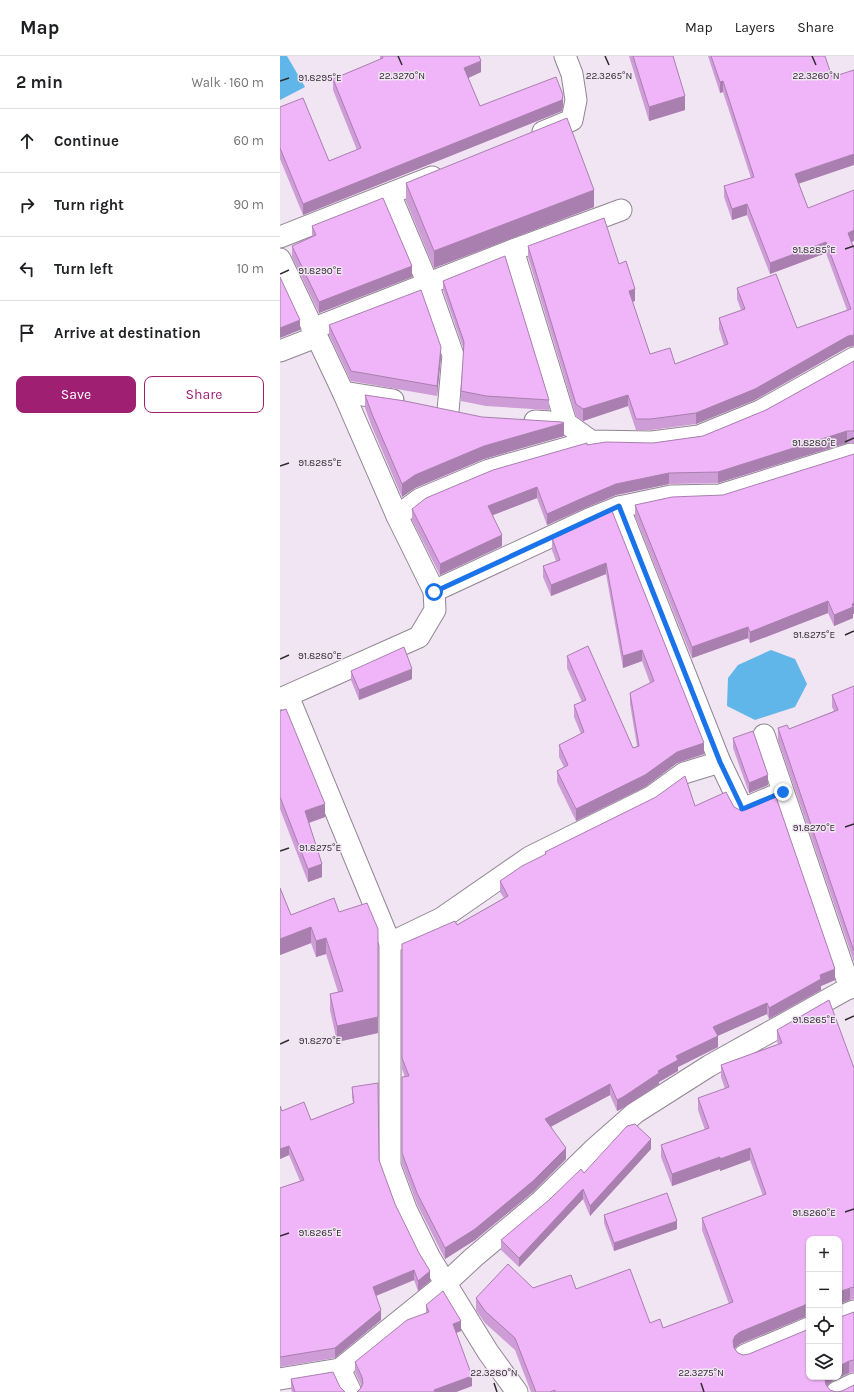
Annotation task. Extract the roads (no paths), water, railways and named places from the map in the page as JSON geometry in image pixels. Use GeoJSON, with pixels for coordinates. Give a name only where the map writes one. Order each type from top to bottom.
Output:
{"type":"FeatureCollection","features":[{"type":"Feature","properties":{"kind":"street"},"geometry":{"type":"LineString","coordinates":[[528,138],[572,120],[576,100],[572,74],[565,56]]}},
{"type":"Feature","properties":{"kind":"street"},"geometry":{"type":"LineString","coordinates":[[280,237],[448,171]]}},
{"type":"Feature","properties":{"kind":"street"},"geometry":{"type":"LineString","coordinates":[[390,194],[428,284],[453,354],[448,411]]}},
{"type":"Feature","properties":{"kind":"street"},"geometry":{"type":"LineString","coordinates":[[280,351],[314,333],[428,284],[513,250],[621,210]]}},
{"type":"Feature","properties":{"kind":"street"},"geometry":{"type":"LineString","coordinates":[[513,250],[566,422]]}},
{"type":"Feature","properties":{"kind":"street"},"geometry":{"type":"LineString","coordinates":[[280,259],[343,392],[397,516],[434,592],[435,610],[419,636],[284,697],[390,943],[390,1166],[410,1216],[430,1258],[488,1352],[517,1392]]}},
{"type":"Feature","properties":{"kind":"street"},"geometry":{"type":"LineString","coordinates":[[397,516],[420,499],[489,470],[591,441],[652,442],[699,436],[760,411],[854,358]]}},
{"type":"Feature","properties":{"kind":"street"},"geometry":{"type":"LineString","coordinates":[[343,392],[470,415]]}},
{"type":"Feature","properties":{"kind":"street"},"geometry":{"type":"LineString","coordinates":[[514,420],[566,422],[591,441]]}},
{"type":"Feature","properties":{"kind":"street"},"geometry":{"type":"LineString","coordinates":[[434,592],[619,506],[671,496],[720,495],[851,454]]}},
{"type":"Feature","properties":{"kind":"street"},"geometry":{"type":"LineString","coordinates":[[619,506],[720,762],[742,809],[783,792]]}},
{"type":"Feature","properties":{"kind":"street"},"geometry":{"type":"LineString","coordinates":[[280,1380],[340,1369],[445,1284],[474,1257],[541,1201],[593,1150],[635,1113],[709,1066],[852,987],[764,735]]}},
{"type":"Feature","properties":{"kind":"street"},"geometry":{"type":"LineString","coordinates":[[390,943],[442,918],[530,857],[651,797],[684,773],[720,762]]}},
{"type":"Feature","properties":{"kind":"street"},"geometry":{"type":"LineString","coordinates":[[842,1316],[854,1311]]}},
{"type":"Feature","properties":{"kind":"street"},"geometry":{"type":"LineString","coordinates":[[745,1355],[806,1329]]}},
{"type":"Feature","properties":{"kind":"street"},"geometry":{"type":"LineString","coordinates":[[340,1369],[351,1392]]}},
{"type":"Feature","properties":{"kind":"street"},"geometry":{"type":"LineString","coordinates":[[837,1392],[854,1384]]}},
{"type":"Feature","properties":{"kind":"water"},"geometry":{"type":"Polygon","coordinates":[[[280,56],[287,56],[305,87],[280,100],[280,56]]]}},
{"type":"Feature","properties":{"kind":"water"},"geometry":{"type":"Polygon","coordinates":[[[771,650],[795,659],[807,684],[795,707],[755,720],[727,706],[728,678],[738,665],[771,650]]]}}]}
